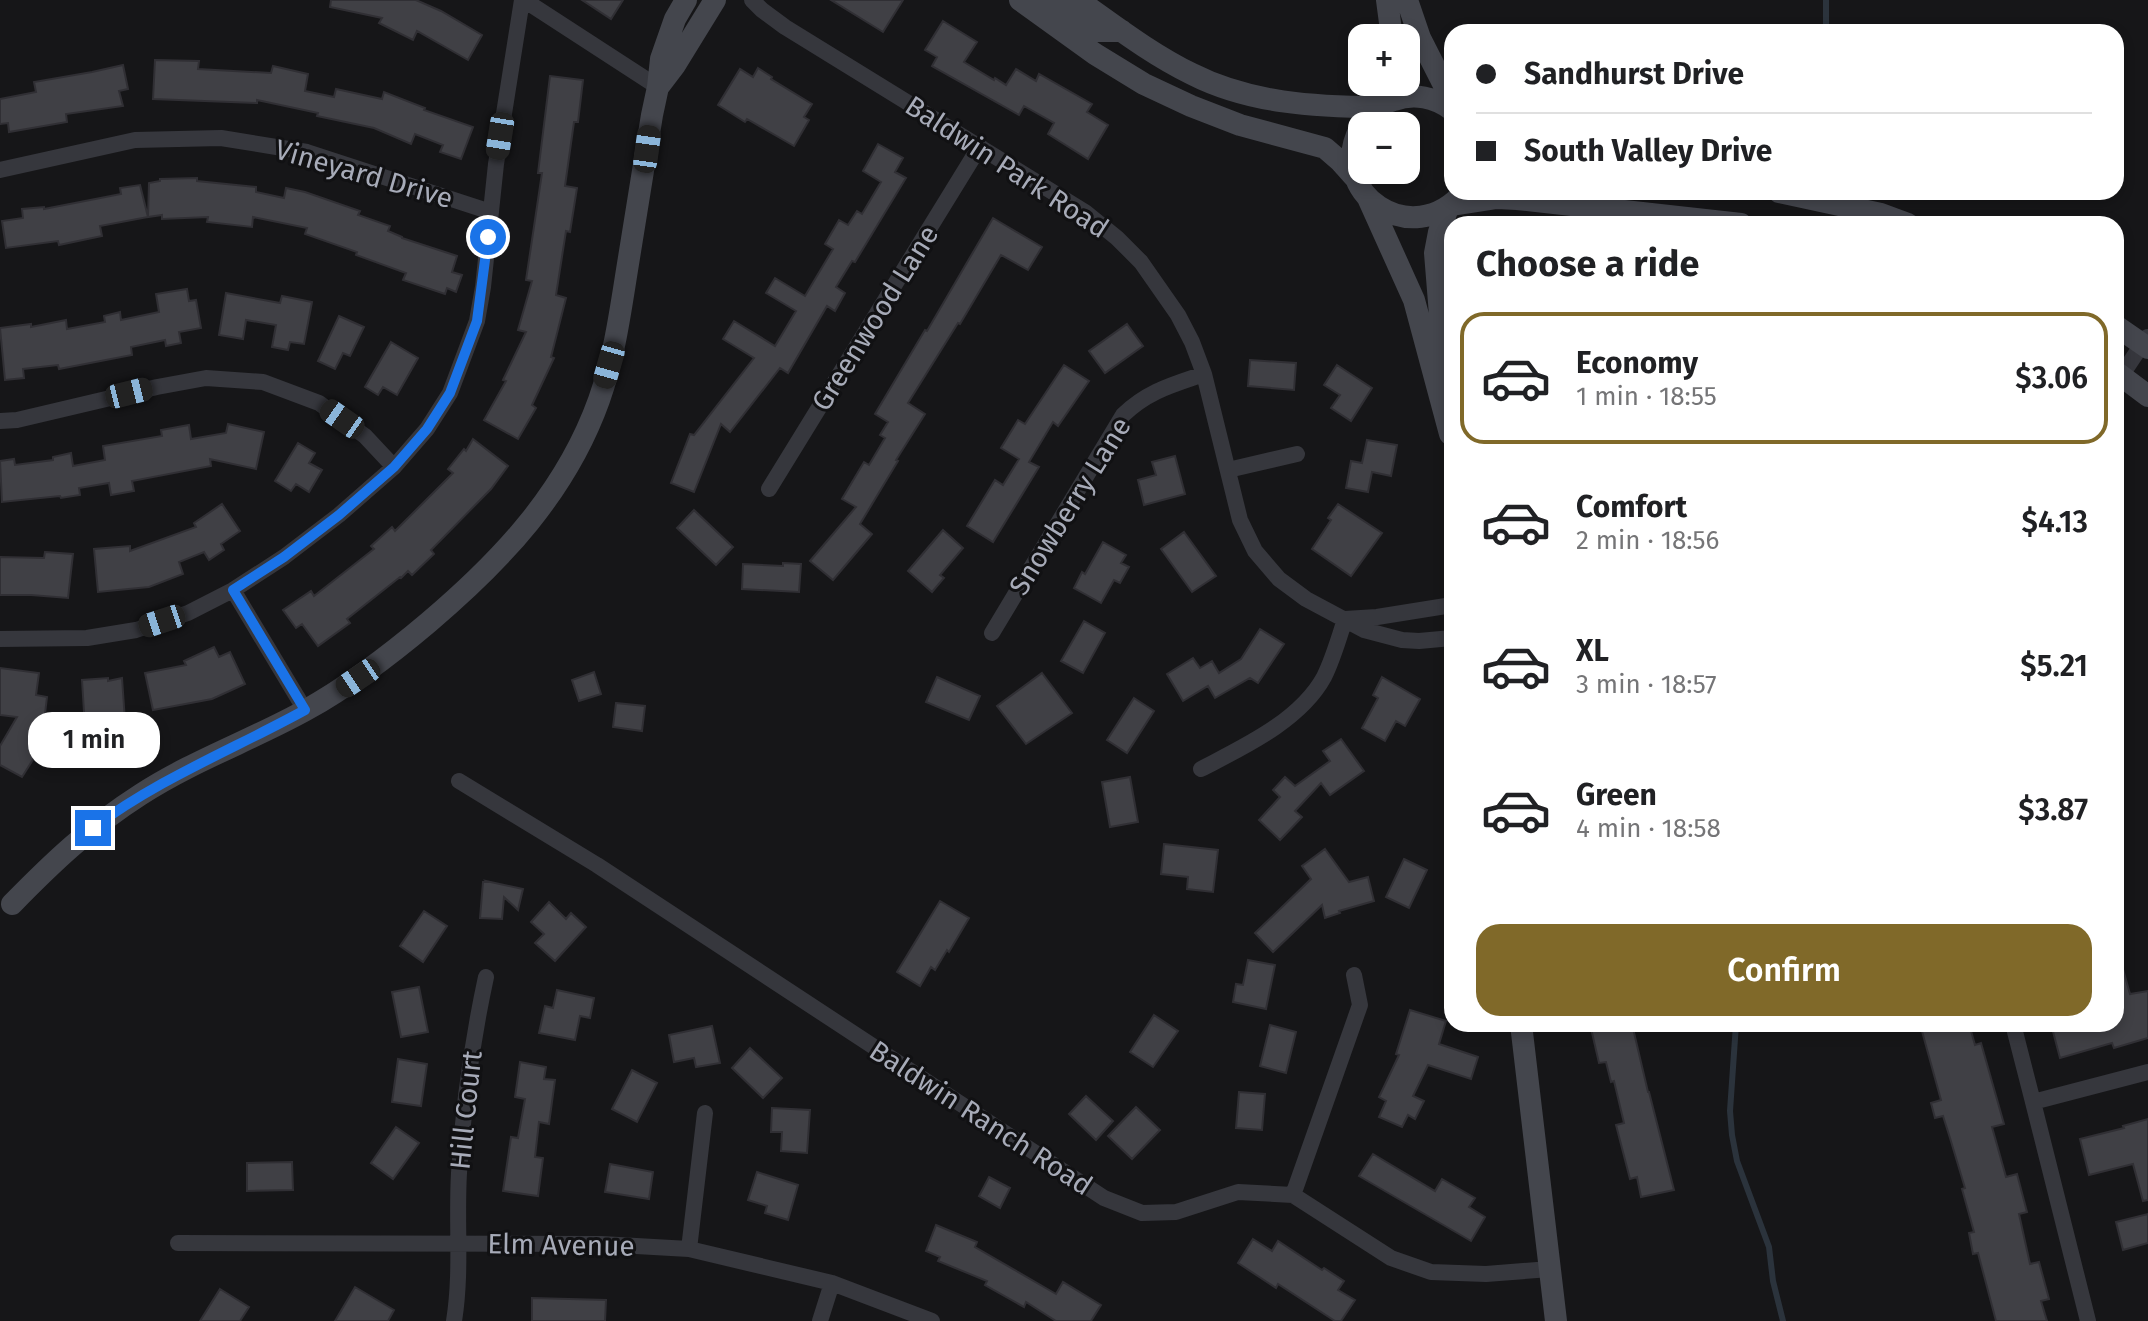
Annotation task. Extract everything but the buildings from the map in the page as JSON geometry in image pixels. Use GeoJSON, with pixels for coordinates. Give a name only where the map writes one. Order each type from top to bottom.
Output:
{"type":"FeatureCollection","features":[{"type":"Feature","properties":{"kind":"street"},"geometry":{"type":"LineString","coordinates":[[0,639],[87,638],[136,630],[188,613],[233,590],[328,524],[394,467],[427,429],[450,393],[477,321],[496,164],[523,0],[658,87]]}},
{"type":"Feature","properties":{"kind":"street"},"geometry":{"type":"LineString","coordinates":[[12,904],[76,840],[142,793],[334,694],[396,650],[473,584],[525,529],[549,497],[572,459],[599,399],[617,329],[661,59],[686,0]]}},
{"type":"Feature","properties":{"kind":"street"},"geometry":{"type":"LineString","coordinates":[[658,87],[715,0]]}},
{"type":"Feature","properties":{"kind":"street","name":"Baldwin Park Road"},"geometry":{"type":"LineString","coordinates":[[752,0],[785,27],[1085,212],[1117,238],[1141,262],[1178,315],[1192,342],[1204,374],[1240,520],[1255,551],[1279,579],[1306,599],[1364,630],[1402,640],[1444,639]]}},
{"type":"Feature","properties":{"kind":"street"},"geometry":{"type":"LineString","coordinates":[[1020,0],[1095,54],[1144,84],[1240,125],[1325,148],[1384,210],[1405,217],[1427,217],[1454,201]]}},
{"type":"Feature","properties":{"kind":"street"},"geometry":{"type":"LineString","coordinates":[[1050,0],[1095,31],[1122,31]]}},
{"type":"Feature","properties":{"kind":"street"},"geometry":{"type":"LineString","coordinates":[[1078,0],[1160,56],[1194,75],[1231,90],[1297,103],[1337,107],[1380,106]]}},
{"type":"Feature","properties":{"kind":"street"},"geometry":{"type":"LineString","coordinates":[[1387,0],[1390,24]]}},
{"type":"Feature","properties":{"kind":"street"},"geometry":{"type":"LineString","coordinates":[[1407,0],[1420,38],[1444,85]]}},
{"type":"Feature","properties":{"kind":"street"},"geometry":{"type":"LineString","coordinates":[[1380,106],[1384,96]]}},
{"type":"Feature","properties":{"kind":"street"},"geometry":{"type":"LineString","coordinates":[[1444,105],[1417,96],[1397,98],[1380,106],[1364,121],[1355,140],[1353,160],[1362,188],[1414,300],[1444,416]]}},
{"type":"Feature","properties":{"kind":"street","name":"Vineyard Drive"},"geometry":{"type":"LineString","coordinates":[[0,170],[135,140],[221,138],[307,152],[491,212]]}},
{"type":"Feature","properties":{"kind":"street","name":"Greenwood Lane"},"geometry":{"type":"LineString","coordinates":[[769,489],[980,146]]}},
{"type":"Feature","properties":{"kind":"street"},"geometry":{"type":"LineString","coordinates":[[1526,200],[1669,216]]}},
{"type":"Feature","properties":{"kind":"street"},"geometry":{"type":"LineString","coordinates":[[1821,200],[1886,216]]}},
{"type":"Feature","properties":{"kind":"street"},"geometry":{"type":"LineString","coordinates":[[1444,222],[1435,253],[1444,360]]}},
{"type":"Feature","properties":{"kind":"street"},"geometry":{"type":"LineString","coordinates":[[2124,330],[2146,342],[2124,368]]}},
{"type":"Feature","properties":{"kind":"street","name":"Snowberry Lane"},"geometry":{"type":"LineString","coordinates":[[992,633],[1123,415],[1155,391],[1204,374]]}},
{"type":"Feature","properties":{"kind":"street"},"geometry":{"type":"LineString","coordinates":[[0,421],[17,420],[206,378],[263,382],[319,403],[365,436],[394,467]]}},
{"type":"Feature","properties":{"kind":"street"},"geometry":{"type":"LineString","coordinates":[[2124,378],[2148,396]]}},
{"type":"Feature","properties":{"kind":"street"},"geometry":{"type":"LineString","coordinates":[[1228,470],[1297,454]]}},
{"type":"Feature","properties":{"kind":"street"},"geometry":{"type":"LineString","coordinates":[[233,590],[305,710]]}},
{"type":"Feature","properties":{"kind":"street"},"geometry":{"type":"LineString","coordinates":[[1201,769],[1244,747],[1294,714],[1324,677],[1345,619],[1444,606]]}},
{"type":"Feature","properties":{"kind":"street","name":"Baldwin Ranch Road"},"geometry":{"type":"LineString","coordinates":[[459,781],[597,865],[1104,1198],[1142,1213],[1153,1213],[1176,1212],[1238,1192],[1293,1195],[1391,1258],[1431,1272],[1486,1274],[1550,1269]]}},
{"type":"Feature","properties":{"kind":"street"},"geometry":{"type":"LineString","coordinates":[[1293,1195],[1360,1005],[1354,975]]}},
{"type":"Feature","properties":{"kind":"street","name":"Hill Court"},"geometry":{"type":"LineString","coordinates":[[454,1321],[458,1297],[459,1176],[467,1078],[486,977]]}},
{"type":"Feature","properties":{"kind":"street"},"geometry":{"type":"LineString","coordinates":[[1522,1032],[1556,1321]]}},
{"type":"Feature","properties":{"kind":"street"},"geometry":{"type":"LineString","coordinates":[[2015,1032],[2088,1321]]}},
{"type":"Feature","properties":{"kind":"street"},"geometry":{"type":"LineString","coordinates":[[2033,1102],[2148,1072]]}},
{"type":"Feature","properties":{"kind":"street"},"geometry":{"type":"LineString","coordinates":[[689,1249],[705,1113]]}},
{"type":"Feature","properties":{"kind":"street","name":"Elm Avenue"},"geometry":{"type":"LineString","coordinates":[[178,1243],[601,1244],[689,1249],[832,1283],[932,1321]]}},
{"type":"Feature","properties":{"kind":"street"},"geometry":{"type":"LineString","coordinates":[[820,1321],[832,1283]]}},
{"type":"Feature","properties":{"kind":"waterway"},"geometry":{"type":"LineString","coordinates":[[1826,0],[1826,24]]}},
{"type":"Feature","properties":{"kind":"waterway"},"geometry":{"type":"LineString","coordinates":[[1735,1032],[1730,1111],[1732,1135],[1737,1161],[1769,1247],[1783,1321]]}},
{"type":"Feature","properties":{"kind":"route"},"geometry":{"type":"LineString","coordinates":[[93,828],[142,793],[305,710],[233,590],[284,557],[339,515],[394,467],[427,429],[450,393],[477,321],[488,237]]}}]}
